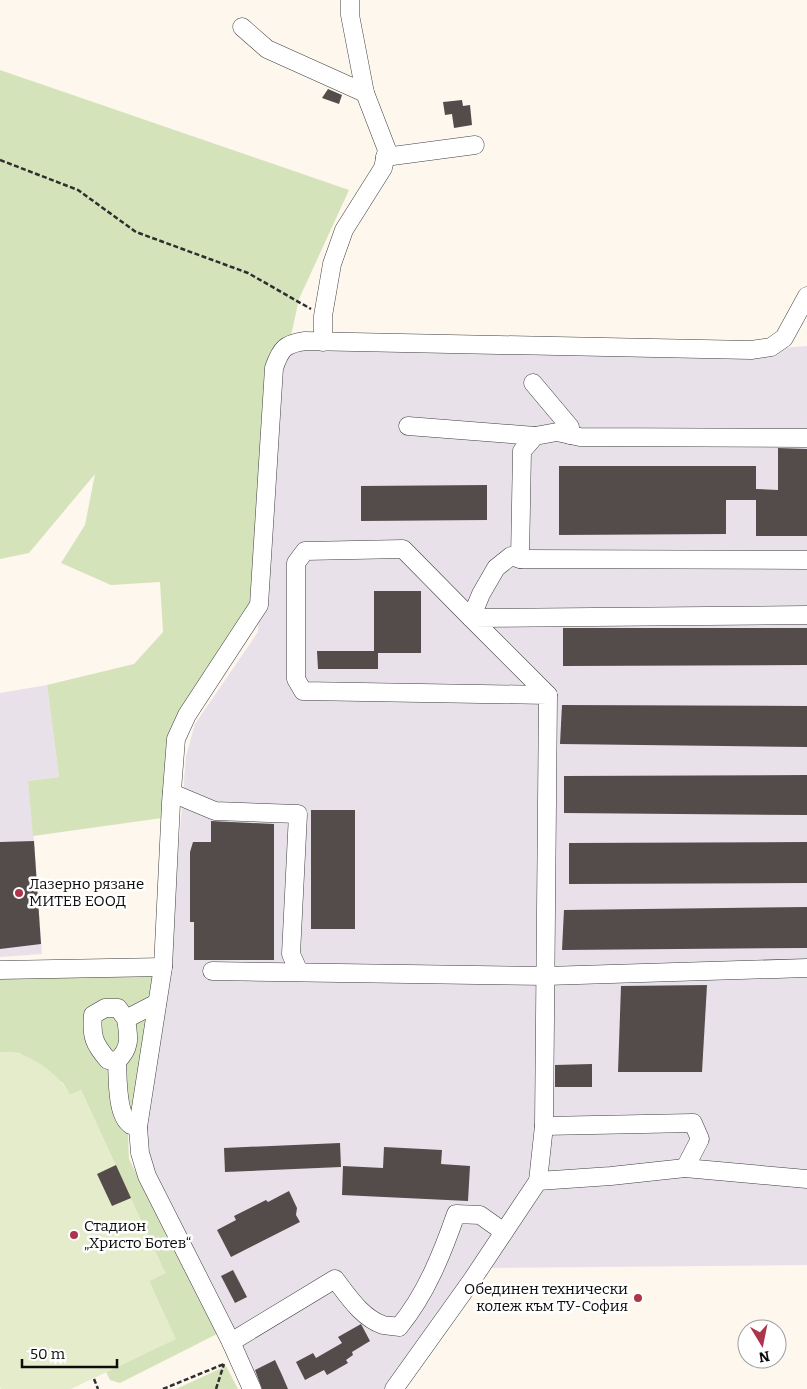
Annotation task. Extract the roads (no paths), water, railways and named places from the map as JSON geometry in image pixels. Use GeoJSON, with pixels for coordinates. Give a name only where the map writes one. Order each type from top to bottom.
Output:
{"type":"FeatureCollection","features":[{"type":"Feature","properties":{"kind":"street"},"geometry":{"type":"LineString","coordinates":[[322,342],[323,316],[332,264],[344,230],[383,168],[387,150],[365,94],[350,15],[350,0]]}},
{"type":"Feature","properties":{"kind":"street"},"geometry":{"type":"LineString","coordinates":[[242,28],[267,49],[365,94]]}},
{"type":"Feature","properties":{"kind":"street"},"geometry":{"type":"LineString","coordinates":[[385,158],[475,145]]}},
{"type":"Feature","properties":{"kind":"street"},"geometry":{"type":"LineString","coordinates":[[252,1389],[231,1342],[147,1176],[140,1153],[138,1127],[163,967],[176,739],[187,715],[259,605],[274,368],[279,353],[290,344],[306,341],[751,350],[771,347],[784,338],[807,296]]}},
{"type":"Feature","properties":{"kind":"street"},"geometry":{"type":"LineString","coordinates":[[533,383],[570,427],[570,435]]}},
{"type":"Feature","properties":{"kind":"street"},"geometry":{"type":"LineString","coordinates":[[408,426],[535,436],[557,432],[580,437],[807,438]]}},
{"type":"Feature","properties":{"kind":"street"},"geometry":{"type":"LineString","coordinates":[[520,559],[522,451],[535,436]]}},
{"type":"Feature","properties":{"kind":"street"},"geometry":{"type":"LineString","coordinates":[[394,1389],[472,1280],[538,1182],[544,1126],[548,695],[402,549],[305,551],[296,563],[296,679],[303,691],[548,695]]}},
{"type":"Feature","properties":{"kind":"street"},"geometry":{"type":"LineString","coordinates":[[471,618],[481,594],[496,568],[511,556],[520,559],[807,560]]}},
{"type":"Feature","properties":{"kind":"street"},"geometry":{"type":"LineString","coordinates":[[471,618],[807,615]]}},
{"type":"Feature","properties":{"kind":"street"},"geometry":{"type":"LineString","coordinates":[[172,793],[215,811],[298,814],[291,954],[298,972]]}},
{"type":"Feature","properties":{"kind":"street"},"geometry":{"type":"LineString","coordinates":[[0,970],[163,967]]}},
{"type":"Feature","properties":{"kind":"street"},"geometry":{"type":"LineString","coordinates":[[212,971],[546,976],[807,968]]}},
{"type":"Feature","properties":{"kind":"street"},"geometry":{"type":"LineString","coordinates":[[126,1019],[158,1003]]}},
{"type":"Feature","properties":{"kind":"street"},"geometry":{"type":"LineString","coordinates":[[105,1008],[118,1008],[126,1019],[129,1036],[126,1053],[117,1061],[108,1060],[98,1049],[91,1031],[93,1015],[105,1008]]}},
{"type":"Feature","properties":{"kind":"street"},"geometry":{"type":"LineString","coordinates":[[117,1061],[118,1092],[122,1113],[130,1125],[138,1127]]}},
{"type":"Feature","properties":{"kind":"street"},"geometry":{"type":"LineString","coordinates":[[544,1126],[693,1123],[700,1139],[685,1168]]}},
{"type":"Feature","properties":{"kind":"street"},"geometry":{"type":"LineString","coordinates":[[538,1182],[685,1168],[807,1179]]}},
{"type":"Feature","properties":{"kind":"street"},"geometry":{"type":"LineString","coordinates":[[231,1342],[335,1279],[364,1313],[383,1324],[399,1327],[414,1309],[432,1274],[456,1214],[480,1216],[504,1232]]}},
{"type":"Feature","properties":{"kind":"place","name":"Лазерно рязане МИТЕВ ЕООД"},"geometry":{"type":"Point","coordinates":[19,893]}},
{"type":"Feature","properties":{"kind":"place","name":"Стадион „Христо Ботев“"},"geometry":{"type":"Point","coordinates":[74,1235]}},
{"type":"Feature","properties":{"kind":"place","name":"Обединен технически колеж към ТУ-София"},"geometry":{"type":"Point","coordinates":[638,1298]}}]}
